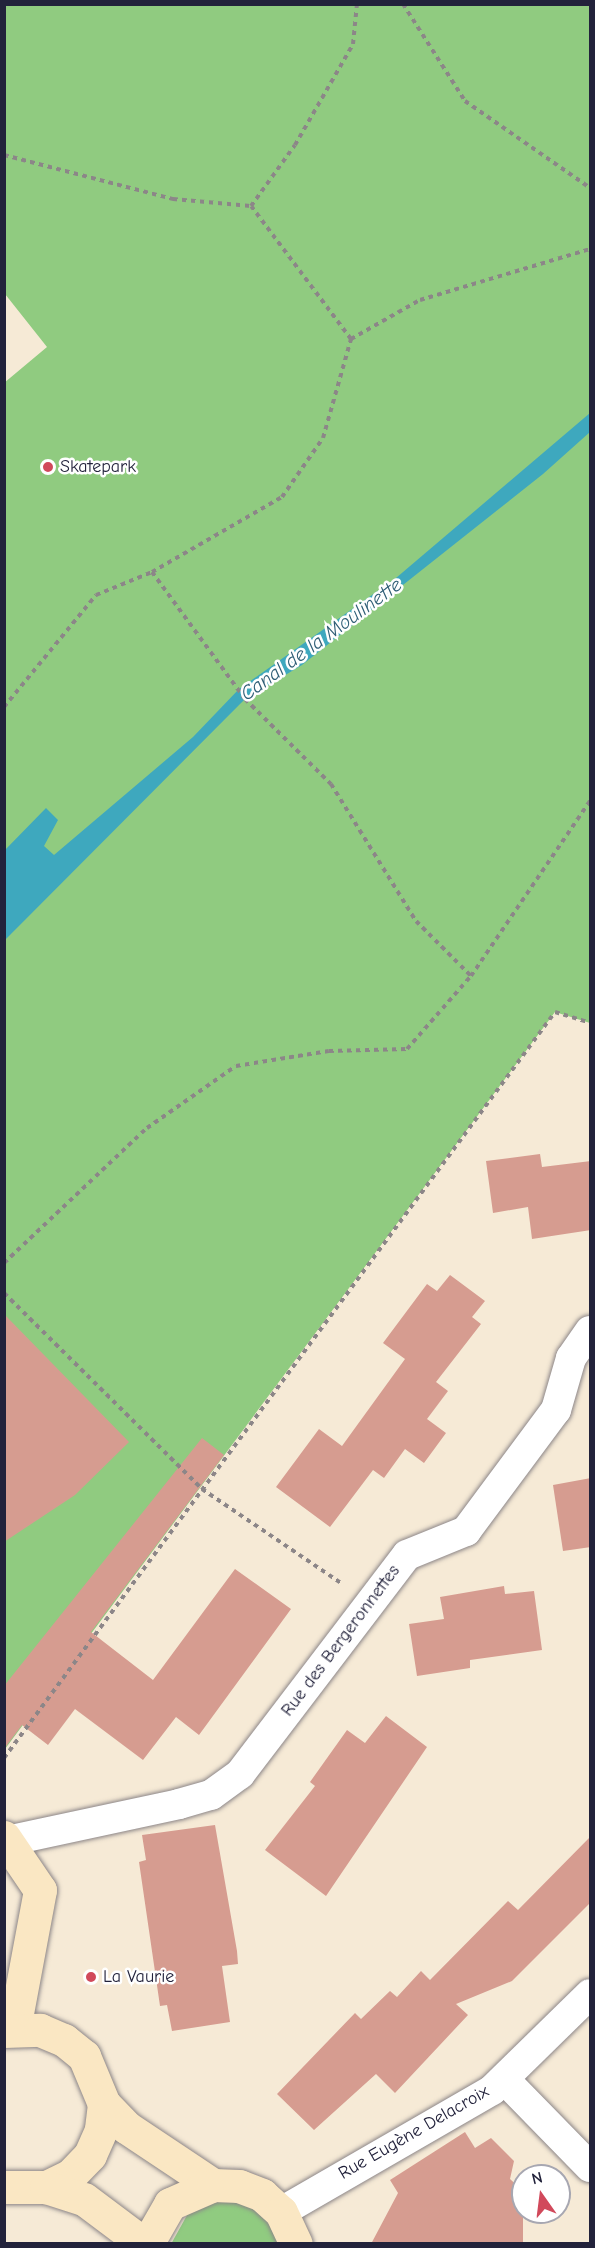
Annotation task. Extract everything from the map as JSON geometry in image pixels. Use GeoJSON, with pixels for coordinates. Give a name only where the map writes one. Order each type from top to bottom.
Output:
{"type":"FeatureCollection","features":[{"type":"Feature","properties":{"kind":"street","name":"Rue des Bergeronnettes"},"geometry":{"type":"LineString","coordinates":[[6,1839],[211,1795],[240,1774],[407,1555],[466,1531],[556,1410],[571,1358],[591,1331]]}},
{"type":"Feature","properties":{"kind":"street"},"geometry":{"type":"LineString","coordinates":[[6,1839],[40,1890],[9,2030],[64,2040],[84,2056],[104,2104],[126,2127],[213,2185]]}},
{"type":"Feature","properties":{"kind":"street","name":"Rue Eugène Delacroix"},"geometry":{"type":"LineString","coordinates":[[281,2212],[504,2079],[591,1994]]}},
{"type":"Feature","properties":{"kind":"street"},"geometry":{"type":"LineString","coordinates":[[504,2079],[591,2167]]}},
{"type":"Feature","properties":{"kind":"street"},"geometry":{"type":"LineString","coordinates":[[46,2187],[71,2175],[90,2155],[101,2130],[104,2104]]}},
{"type":"Feature","properties":{"kind":"street"},"geometry":{"type":"LineString","coordinates":[[4,2187],[46,2187],[84,2199],[146,2244],[170,2204],[213,2185],[238,2186],[281,2212],[296,2244]]}},
{"type":"Feature","properties":{"kind":"path"},"geometry":{"type":"LineString","coordinates":[[251,206],[295,145],[353,44],[357,4]]}},
{"type":"Feature","properties":{"kind":"path"},"geometry":{"type":"LineString","coordinates":[[403,4],[465,101],[591,188]]}},
{"type":"Feature","properties":{"kind":"path"},"geometry":{"type":"LineString","coordinates":[[4,155],[173,199],[251,206],[351,339]]}},
{"type":"Feature","properties":{"kind":"path"},"geometry":{"type":"LineString","coordinates":[[4,707],[96,595],[152,572],[282,497],[323,438],[351,339],[420,300],[591,249]]}},
{"type":"Feature","properties":{"kind":"path"},"geometry":{"type":"LineString","coordinates":[[152,572],[245,699],[331,784],[416,921],[471,976]]}},
{"type":"Feature","properties":{"kind":"path"},"geometry":{"type":"LineString","coordinates":[[4,1263],[147,1128],[236,1066],[329,1051],[407,1049],[471,976],[591,801]]}},
{"type":"Feature","properties":{"kind":"path"},"geometry":{"type":"LineString","coordinates":[[4,1758],[555,1012],[591,1023]]}},
{"type":"Feature","properties":{"kind":"path"},"geometry":{"type":"LineString","coordinates":[[4,1293],[202,1489],[369,1602]]}},
{"type":"Feature","properties":{"kind":"green space"},"geometry":{"type":"Polygon","coordinates":[[[5,5],[590,5],[590,1023],[555,1012],[5,1749],[4,383],[47,347],[5,294],[5,5]]]}},
{"type":"Feature","properties":{"kind":"green space"},"geometry":{"type":"Polygon","coordinates":[[[211,2201],[239,2202],[263,2213],[280,2244],[171,2244],[191,2208],[211,2201]]]}},
{"type":"Feature","properties":{"kind":"water","name":"Canal de la Moulinette"},"geometry":{"type":"Polygon","coordinates":[[[590,413],[590,432],[543,474],[302,665],[245,699],[5,940],[5,850],[46,808],[58,820],[44,846],[54,855],[193,737],[239,689],[396,578],[590,413]]]}},
{"type":"Feature","properties":{"kind":"building"},"geometry":{"type":"Polygon","coordinates":[[[540,1154],[542,1167],[591,1161],[591,1230],[532,1239],[528,1207],[493,1213],[486,1161],[540,1154]]]}},
{"type":"Feature","properties":{"kind":"building"},"geometry":{"type":"Polygon","coordinates":[[[450,1275],[485,1301],[472,1317],[481,1324],[436,1382],[448,1391],[427,1419],[446,1433],[424,1463],[405,1449],[384,1478],[373,1470],[330,1527],[276,1487],[319,1429],[342,1446],[405,1359],[383,1343],[427,1284],[437,1291],[450,1275]]]}},
{"type":"Feature","properties":{"kind":"building"},"geometry":{"type":"Polygon","coordinates":[[[4,1314],[129,1442],[75,1495],[4,1542],[4,1314]]]}},
{"type":"Feature","properties":{"kind":"building"},"geometry":{"type":"Polygon","coordinates":[[[202,1438],[224,1455],[91,1632],[153,1680],[235,1569],[291,1609],[199,1735],[176,1717],[143,1760],[75,1709],[48,1745],[22,1725],[4,1749],[4,1686],[202,1438]]]}},
{"type":"Feature","properties":{"kind":"building"},"geometry":{"type":"Polygon","coordinates":[[[591,1478],[591,1547],[563,1551],[553,1485],[591,1478]]]}},
{"type":"Feature","properties":{"kind":"building"},"geometry":{"type":"Polygon","coordinates":[[[504,1586],[505,1594],[534,1591],[542,1650],[470,1660],[470,1668],[417,1676],[409,1624],[444,1619],[440,1597],[504,1586]]]}},
{"type":"Feature","properties":{"kind":"building"},"geometry":{"type":"Polygon","coordinates":[[[386,1716],[427,1747],[326,1896],[265,1850],[315,1786],[310,1782],[347,1730],[365,1743],[386,1716]]]}},
{"type":"Feature","properties":{"kind":"building"},"geometry":{"type":"Polygon","coordinates":[[[215,1825],[238,1964],[222,1966],[230,2022],[172,2031],[167,2005],[160,2006],[139,1862],[146,1860],[142,1835],[215,1825]]]}},
{"type":"Feature","properties":{"kind":"building"},"geometry":{"type":"Polygon","coordinates":[[[591,1836],[591,1902],[512,1981],[456,2004],[468,2015],[395,2093],[376,2074],[314,2130],[277,2094],[355,2013],[361,2019],[390,1991],[397,1997],[421,1971],[430,1980],[508,1901],[518,1910],[591,1836]]]}},
{"type":"Feature","properties":{"kind":"building"},"geometry":{"type":"Polygon","coordinates":[[[465,2132],[475,2148],[491,2138],[514,2161],[511,2164],[510,2179],[511,2224],[523,2224],[523,2244],[371,2244],[398,2193],[390,2180],[465,2132]]]}},
{"type":"Feature","properties":{"kind":"place","name":"Skatepark"},"geometry":{"type":"Point","coordinates":[48,467]}},
{"type":"Feature","properties":{"kind":"place","name":"La Vaurie"},"geometry":{"type":"Point","coordinates":[91,1977]}}]}
